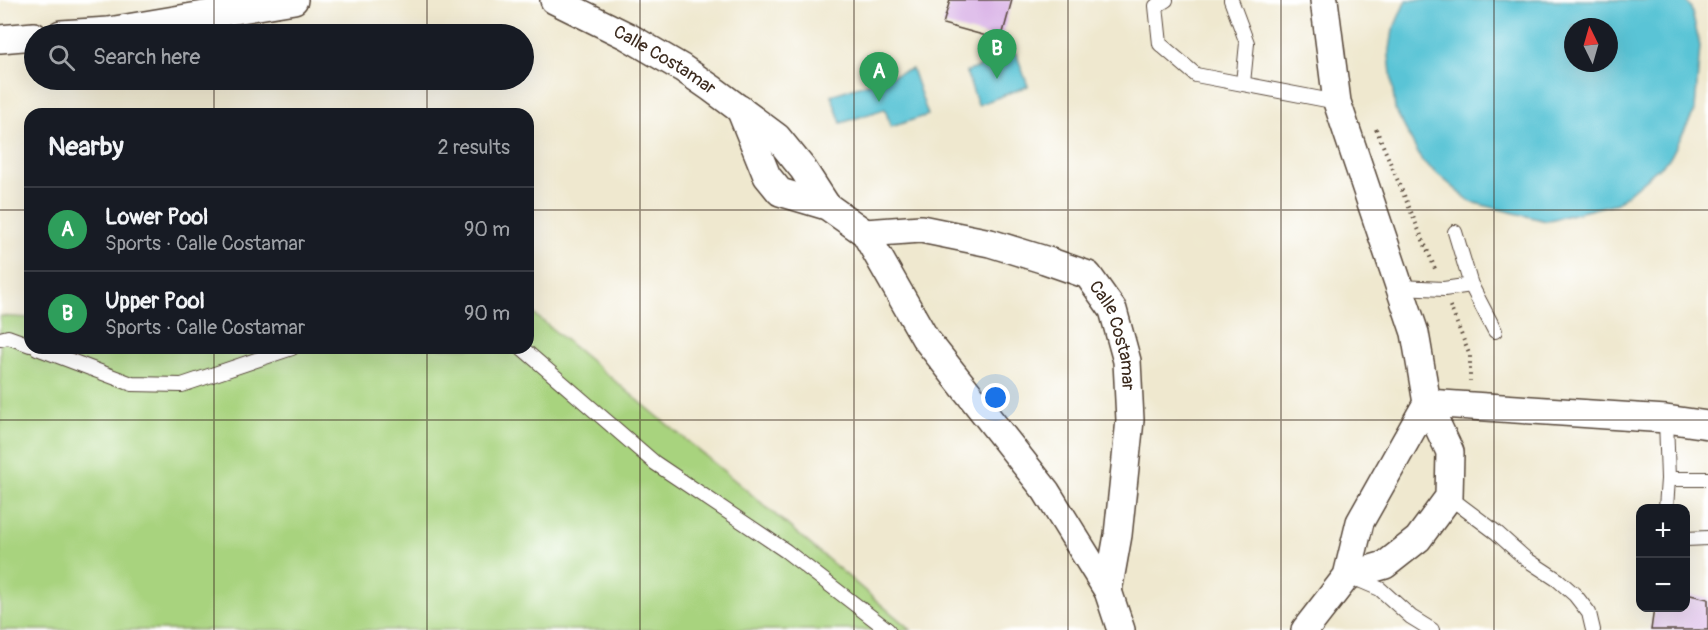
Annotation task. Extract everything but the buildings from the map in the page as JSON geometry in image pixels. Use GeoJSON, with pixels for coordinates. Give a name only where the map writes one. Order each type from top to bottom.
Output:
{"type":"FeatureCollection","features":[{"type":"Feature","properties":{"kind":"street"},"geometry":{"type":"LineString","coordinates":[[151,24],[294,0]]}},
{"type":"Feature","properties":{"kind":"street","name":"Calle Costamar"},"geometry":{"type":"LineString","coordinates":[[554,0],[627,36],[673,62],[740,109],[777,137],[803,169],[827,206],[866,233],[925,338],[1046,491],[1108,591],[1121,630]]}},
{"type":"Feature","properties":{"kind":"street"},"geometry":{"type":"LineString","coordinates":[[1324,0],[1337,102],[1415,333],[1427,403],[1450,452],[1449,497],[1418,539],[1385,566],[1347,576]]}},
{"type":"Feature","properties":{"kind":"street"},"geometry":{"type":"LineString","coordinates":[[0,39],[24,37]]}},
{"type":"Feature","properties":{"kind":"street","name":"Calle Costamar"},"geometry":{"type":"LineString","coordinates":[[866,233],[921,229],[990,243],[1088,275],[1113,310],[1127,361],[1130,420],[1118,535],[1108,591]]}},
{"type":"Feature","properties":{"kind":"street"},"geometry":{"type":"LineString","coordinates":[[1427,403],[1666,419],[1708,425]]}},
{"type":"Feature","properties":{"kind":"street"},"geometry":{"type":"LineString","coordinates":[[1305,630],[1347,576],[1360,522],[1427,403]]}},
{"type":"Feature","properties":{"kind":"lane"},"geometry":{"type":"LineString","coordinates":[[1166,0],[1156,6],[1160,44],[1196,75],[1243,82],[1337,102]]}},
{"type":"Feature","properties":{"kind":"lane"},"geometry":{"type":"LineString","coordinates":[[1231,0],[1247,43],[1243,82]]}},
{"type":"Feature","properties":{"kind":"lane"},"geometry":{"type":"LineString","coordinates":[[1455,232],[1471,285],[1495,331]]}},
{"type":"Feature","properties":{"kind":"lane"},"geometry":{"type":"LineString","coordinates":[[1399,287],[1444,289],[1471,285]]}},
{"type":"Feature","properties":{"kind":"lane"},"geometry":{"type":"LineString","coordinates":[[0,339],[9,337],[24,343]]}},
{"type":"Feature","properties":{"kind":"lane"},"geometry":{"type":"LineString","coordinates":[[53,354],[132,384],[152,385],[183,385],[274,354]]}},
{"type":"Feature","properties":{"kind":"lane"},"geometry":{"type":"LineString","coordinates":[[529,354],[655,463],[786,551],[888,630]]}},
{"type":"Feature","properties":{"kind":"lane"},"geometry":{"type":"LineString","coordinates":[[1666,419],[1668,479],[1666,504]]}},
{"type":"Feature","properties":{"kind":"lane"},"geometry":{"type":"LineString","coordinates":[[1668,479],[1708,479]]}},
{"type":"Feature","properties":{"kind":"lane"},"geometry":{"type":"LineString","coordinates":[[1449,497],[1497,532],[1526,559],[1558,580],[1575,595],[1590,613],[1593,630]]}},
{"type":"Feature","properties":{"kind":"lane"},"geometry":{"type":"LineString","coordinates":[[1690,539],[1708,538]]}},
{"type":"Feature","properties":{"kind":"lane"},"geometry":{"type":"LineString","coordinates":[[1347,576],[1380,589],[1411,617],[1432,630]]}},
{"type":"Feature","properties":{"kind":"path"},"geometry":{"type":"LineString","coordinates":[[1375,127],[1470,356],[1469,406]]}},
{"type":"Feature","properties":{"kind":"green space"},"geometry":{"type":"Polygon","coordinates":[[[534,314],[911,630],[0,630],[0,316],[24,318],[24,354],[534,354],[534,314]]]}},
{"type":"Feature","properties":{"kind":"water"},"geometry":{"type":"Polygon","coordinates":[[[1406,0],[1686,0],[1691,8],[1700,46],[1695,110],[1670,158],[1617,203],[1546,221],[1471,202],[1422,161],[1395,109],[1389,56],[1393,30],[1406,0]]]}},
{"type":"Feature","properties":{"kind":"water"},"geometry":{"type":"Polygon","coordinates":[[[1016,53],[1028,86],[978,105],[966,72],[1016,53]]]}},
{"type":"Feature","properties":{"kind":"water"},"geometry":{"type":"Polygon","coordinates":[[[912,69],[928,115],[891,127],[885,109],[841,123],[831,95],[912,69]]]}},
{"type":"Feature","properties":{"kind":"place","name":"Upper Pool"},"geometry":{"type":"Point","coordinates":[997,79]}},
{"type":"Feature","properties":{"kind":"place","name":"Lower Pool"},"geometry":{"type":"Point","coordinates":[879,102]}}]}
